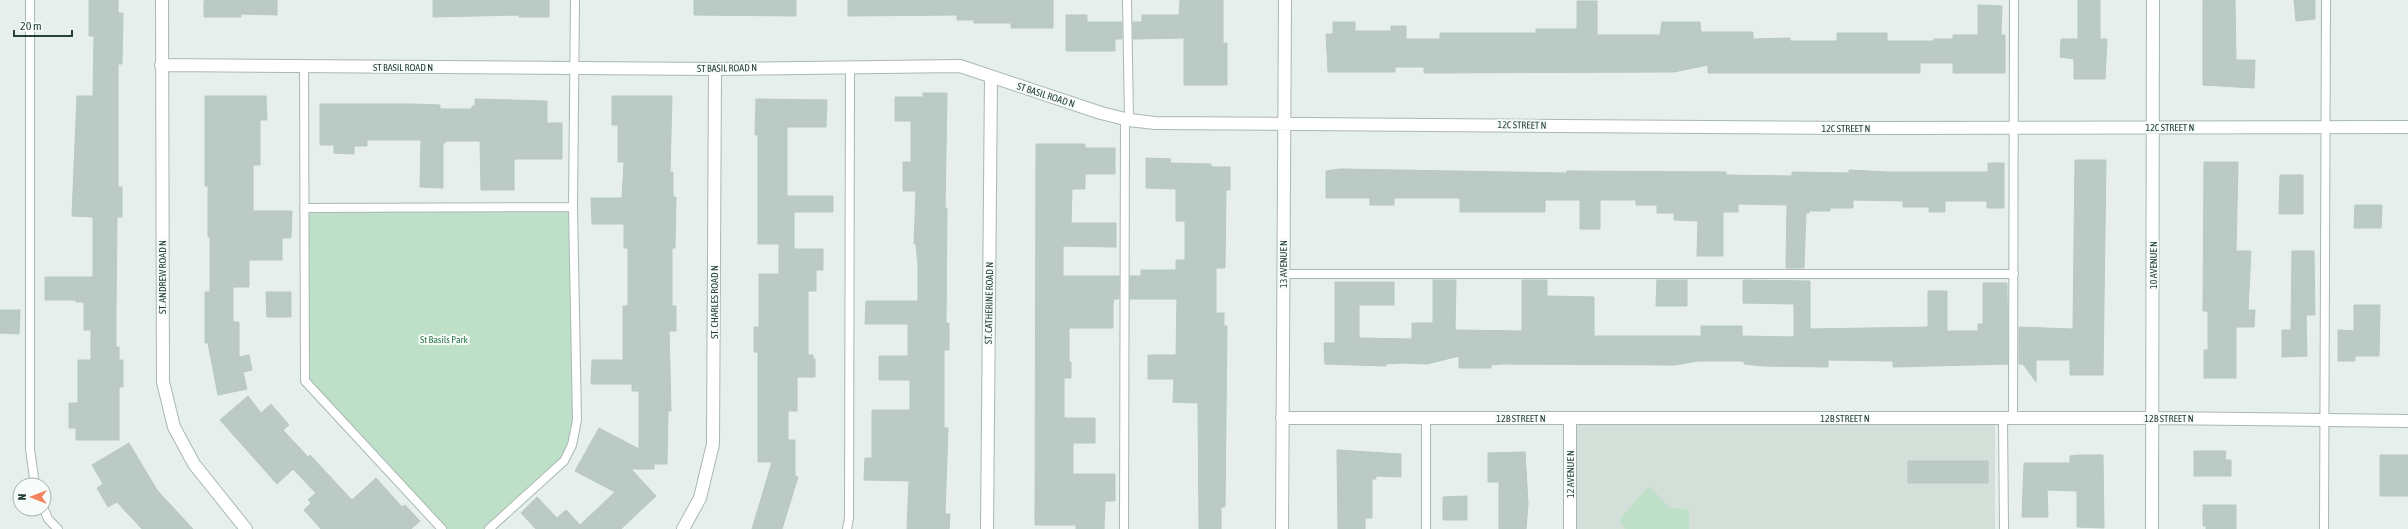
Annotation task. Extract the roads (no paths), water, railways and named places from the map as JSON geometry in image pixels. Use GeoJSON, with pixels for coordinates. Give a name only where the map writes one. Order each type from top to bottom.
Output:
{"type":"FeatureCollection","features":[{"type":"Feature","properties":{"kind":"street","name":"ST. ANDREW ROAD N"},"geometry":{"type":"LineString","coordinates":[[162,0],[163,382],[174,426],[194,464],[246,529]]}},
{"type":"Feature","properties":{"kind":"street","name":"13 AVENUE N"},"geometry":{"type":"LineString","coordinates":[[1282,529],[1283,122],[1285,0]]}},
{"type":"Feature","properties":{"kind":"street","name":"10 AVENUE N"},"geometry":{"type":"LineString","coordinates":[[2152,529],[2153,0]]}},
{"type":"Feature","properties":{"kind":"street","name":"ST BASIL ROAD N"},"geometry":{"type":"LineString","coordinates":[[161,65],[715,69],[850,66],[960,66],[1127,120],[1155,123],[1283,122]]}},
{"type":"Feature","properties":{"kind":"street","name":"ST. CHARLES ROAD N"},"geometry":{"type":"LineString","coordinates":[[683,529],[700,498],[713,444],[715,69]]}},
{"type":"Feature","properties":{"kind":"street","name":"ST. CATHERINE ROAD N"},"geometry":{"type":"LineString","coordinates":[[987,529],[991,77]]}},
{"type":"Feature","properties":{"kind":"street","name":"12C STREET N"},"geometry":{"type":"LineString","coordinates":[[1283,122],[2015,128],[2408,127]]}},
{"type":"Feature","properties":{"kind":"street","name":"12B STREET N"},"geometry":{"type":"LineString","coordinates":[[1282,418],[2153,418],[2408,421]]}},
{"type":"Feature","properties":{"kind":"street","name":"12 AVENUE N"},"geometry":{"type":"LineString","coordinates":[[1570,418],[1570,529]]}},
{"type":"Feature","properties":{"kind":"lane"},"geometry":{"type":"LineString","coordinates":[[30,0],[30,449],[34,477]]}},
{"type":"Feature","properties":{"kind":"lane"},"geometry":{"type":"LineString","coordinates":[[489,529],[564,461],[572,445],[577,420],[573,206],[575,0]]}},
{"type":"Feature","properties":{"kind":"lane"},"geometry":{"type":"LineString","coordinates":[[1124,529],[1127,0]]}},
{"type":"Feature","properties":{"kind":"lane"},"geometry":{"type":"LineString","coordinates":[[2004,529],[2014,274],[2014,0]]}},
{"type":"Feature","properties":{"kind":"lane"},"geometry":{"type":"LineString","coordinates":[[2324,529],[2326,0]]}},
{"type":"Feature","properties":{"kind":"lane"},"geometry":{"type":"LineString","coordinates":[[304,66],[305,381],[442,529]]}},
{"type":"Feature","properties":{"kind":"lane"},"geometry":{"type":"LineString","coordinates":[[847,529],[849,518],[850,66]]}},
{"type":"Feature","properties":{"kind":"lane"},"geometry":{"type":"LineString","coordinates":[[304,208],[573,206]]}},
{"type":"Feature","properties":{"kind":"lane"},"geometry":{"type":"LineString","coordinates":[[1283,274],[2014,274]]}},
{"type":"Feature","properties":{"kind":"lane"},"geometry":{"type":"LineString","coordinates":[[1426,418],[1426,529]]}},
{"type":"Feature","properties":{"kind":"lane"},"geometry":{"type":"LineString","coordinates":[[47,517],[58,529]]}},
{"type":"Feature","properties":{"kind":"park label","name":"St Basils Park"},"geometry":{"type":"Point","coordinates":[444,339]}}]}
